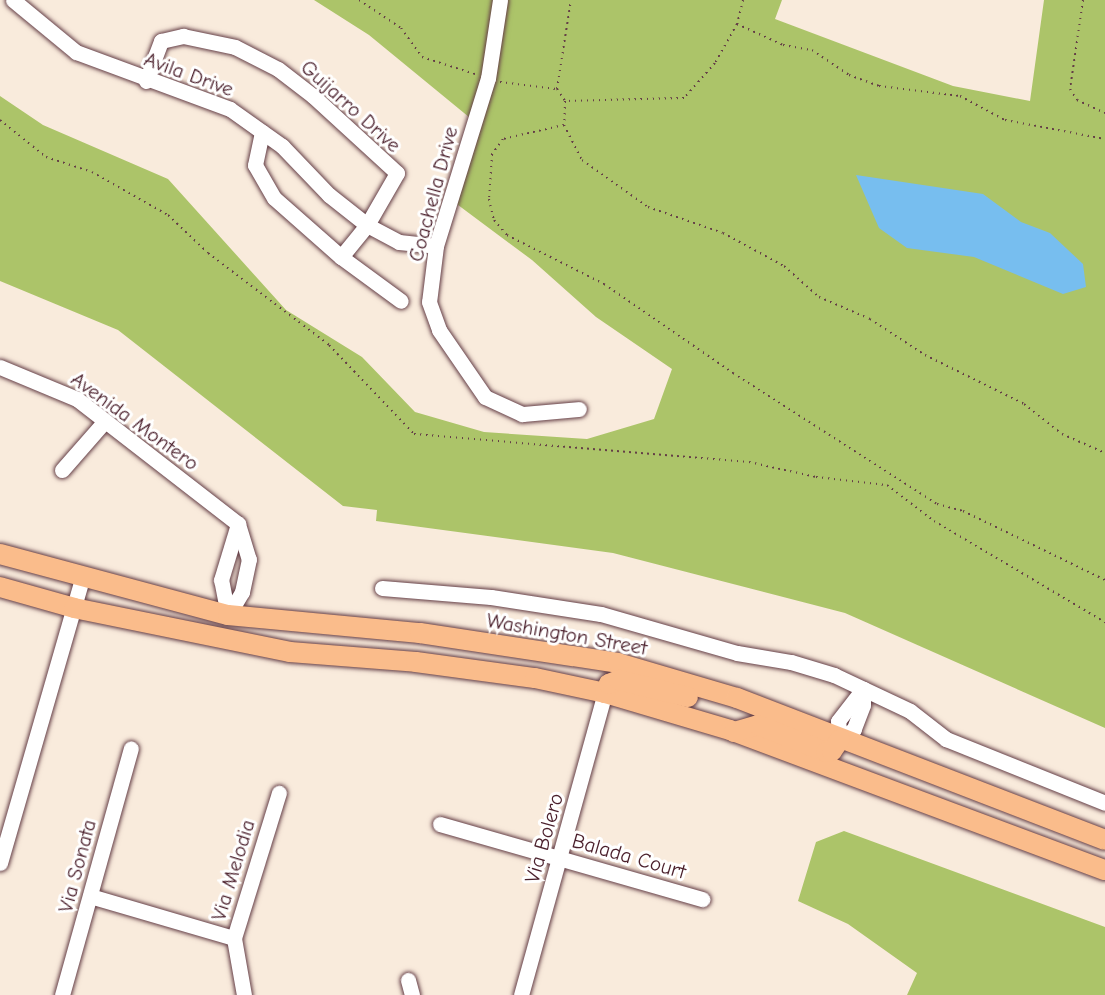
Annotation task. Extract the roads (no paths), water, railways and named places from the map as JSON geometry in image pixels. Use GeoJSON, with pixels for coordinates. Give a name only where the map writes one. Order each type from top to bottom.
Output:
{"type":"FeatureCollection","features":[{"type":"Feature","properties":{"kind":"main road","name":"Washington Street"},"geometry":{"type":"LineString","coordinates":[[0,554],[82,578],[228,615],[420,633],[618,663],[707,689],[1105,840]]}},
{"type":"Feature","properties":{"kind":"main road"},"geometry":{"type":"LineString","coordinates":[[0,587],[74,608],[290,652],[426,663],[535,678],[605,693],[734,732],[1105,870]]}},
{"type":"Feature","properties":{"kind":"main road"},"geometry":{"type":"LineString","coordinates":[[605,693],[613,680],[690,697],[707,689]]}},
{"type":"Feature","properties":{"kind":"main road"},"geometry":{"type":"LineString","coordinates":[[734,732],[758,725],[826,752],[832,751],[840,739]]}},
{"type":"Feature","properties":{"kind":"street","name":"Avila Drive"},"geometry":{"type":"LineString","coordinates":[[13,0],[76,52],[146,81],[230,109],[262,132],[367,225],[399,242],[436,246]]}},
{"type":"Feature","properties":{"kind":"street","name":"Coachella Drive"},"geometry":{"type":"LineString","coordinates":[[500,0],[488,78],[436,246],[429,302],[439,330],[485,397],[522,414],[579,410]]}},
{"type":"Feature","properties":{"kind":"street","name":"Guijarro Drive"},"geometry":{"type":"LineString","coordinates":[[146,81],[161,42],[183,36],[235,47],[278,69],[397,173],[367,225]]}},
{"type":"Feature","properties":{"kind":"street"},"geometry":{"type":"LineString","coordinates":[[262,132],[255,165],[274,198],[341,257],[401,301]]}},
{"type":"Feature","properties":{"kind":"street"},"geometry":{"type":"LineString","coordinates":[[341,257],[367,225]]}},
{"type":"Feature","properties":{"kind":"street","name":"Avenida Montero"},"geometry":{"type":"LineString","coordinates":[[0,367],[77,399],[238,524]]}},
{"type":"Feature","properties":{"kind":"street"},"geometry":{"type":"LineString","coordinates":[[62,470],[104,422]]}},
{"type":"Feature","properties":{"kind":"street"},"geometry":{"type":"LineString","coordinates":[[228,615],[221,580],[238,524]]}},
{"type":"Feature","properties":{"kind":"street"},"geometry":{"type":"LineString","coordinates":[[228,615],[242,592],[249,559],[238,524]]}},
{"type":"Feature","properties":{"kind":"street"},"geometry":{"type":"LineString","coordinates":[[223,569],[247,572]]}},
{"type":"Feature","properties":{"kind":"street"},"geometry":{"type":"LineString","coordinates":[[0,863],[82,578]]}},
{"type":"Feature","properties":{"kind":"street"},"geometry":{"type":"LineString","coordinates":[[382,588],[491,597],[601,614],[737,653],[792,662],[863,689],[910,711],[946,739],[1105,803]]}},
{"type":"Feature","properties":{"kind":"street"},"geometry":{"type":"LineString","coordinates":[[840,739],[854,729],[863,705],[863,689]]}},
{"type":"Feature","properties":{"kind":"street","name":"Via Bolero"},"geometry":{"type":"LineString","coordinates":[[520,995],[605,693]]}},
{"type":"Feature","properties":{"kind":"street","name":"Via Sonata"},"geometry":{"type":"LineString","coordinates":[[62,995],[131,748]]}},
{"type":"Feature","properties":{"kind":"street","name":"Via Melodia"},"geometry":{"type":"LineString","coordinates":[[244,995],[234,938],[279,793]]}},
{"type":"Feature","properties":{"kind":"street","name":"Balada Court"},"geometry":{"type":"LineString","coordinates":[[440,824],[702,898]]}},
{"type":"Feature","properties":{"kind":"street"},"geometry":{"type":"LineString","coordinates":[[90,896],[234,938]]}},
{"type":"Feature","properties":{"kind":"street"},"geometry":{"type":"LineString","coordinates":[[408,980],[412,995]]}},
{"type":"Feature","properties":{"kind":"water"},"geometry":{"type":"Polygon","coordinates":[[[856,175],[983,194],[1021,222],[1050,233],[1083,264],[1086,287],[1063,294],[974,257],[907,248],[879,228],[856,175]]]}}]}
